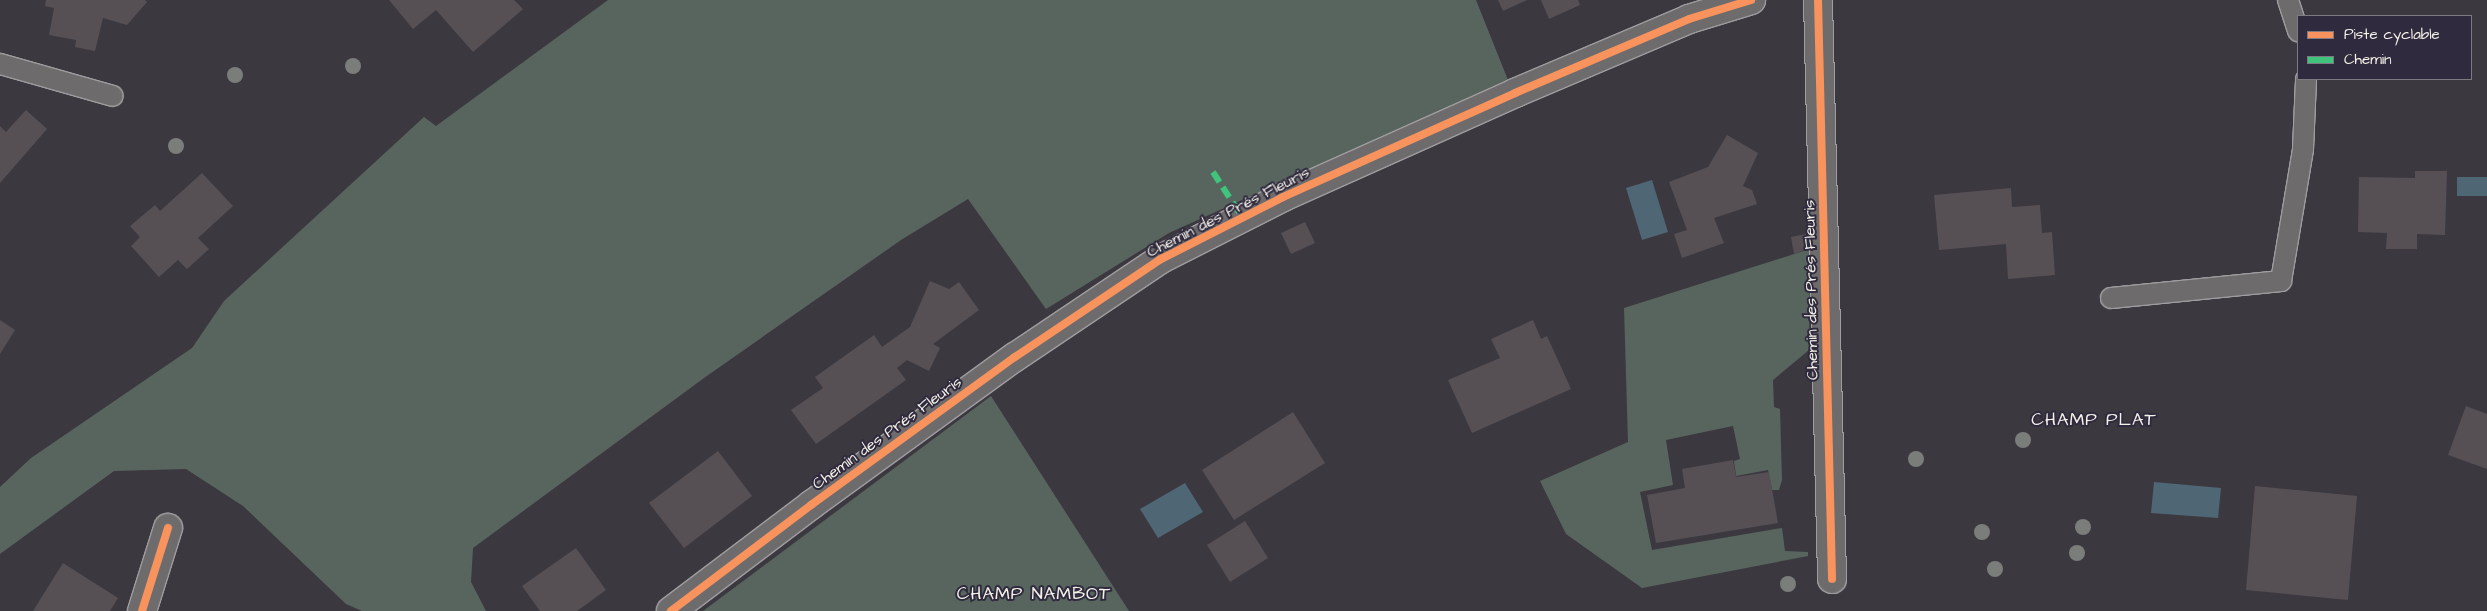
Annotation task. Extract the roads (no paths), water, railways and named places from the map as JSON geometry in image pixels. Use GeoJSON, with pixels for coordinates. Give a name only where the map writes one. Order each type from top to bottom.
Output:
{"type":"FeatureCollection","features":[{"type":"Feature","properties":{"kind":"street","name":"Chemin des Prés Fleuris"},"geometry":{"type":"LineString","coordinates":[[672,611],[811,505],[1015,357],[1161,259],[1282,197],[1515,94],[1689,19],[1751,0]]}},
{"type":"Feature","properties":{"kind":"street","name":"Chemin des Prés Fleuris"},"geometry":{"type":"LineString","coordinates":[[1818,0],[1832,579]]}},
{"type":"Feature","properties":{"kind":"street"},"geometry":{"type":"LineString","coordinates":[[142,611],[168,528]]}},
{"type":"Feature","properties":{"kind":"lane"},"geometry":{"type":"LineString","coordinates":[[2288,0],[2297,28]]}},
{"type":"Feature","properties":{"kind":"lane"},"geometry":{"type":"LineString","coordinates":[[0,64],[113,96]]}},
{"type":"Feature","properties":{"kind":"lane"},"geometry":{"type":"LineString","coordinates":[[2111,298],[2281,281],[2303,149],[2306,80]]}},
{"type":"Feature","properties":{"kind":"water"},"geometry":{"type":"Polygon","coordinates":[[[2457,177],[2487,177],[2487,196],[2457,196],[2457,177]]]}},
{"type":"Feature","properties":{"kind":"water"},"geometry":{"type":"Polygon","coordinates":[[[1652,180],[1668,232],[1642,240],[1626,188],[1652,180]]]}},
{"type":"Feature","properties":{"kind":"water"},"geometry":{"type":"Polygon","coordinates":[[[2154,482],[2221,488],[2218,518],[2151,513],[2154,482]]]}},
{"type":"Feature","properties":{"kind":"water"},"geometry":{"type":"Polygon","coordinates":[[[1185,483],[1203,512],[1158,538],[1140,509],[1185,483]]]}},
{"type":"Feature","properties":{"kind":"district","name":"CHAMP PLAT"},"geometry":{"type":"Point","coordinates":[2094,420]}},
{"type":"Feature","properties":{"kind":"district","name":"CHAMP NAMBOT"},"geometry":{"type":"Point","coordinates":[1034,594]}}]}
